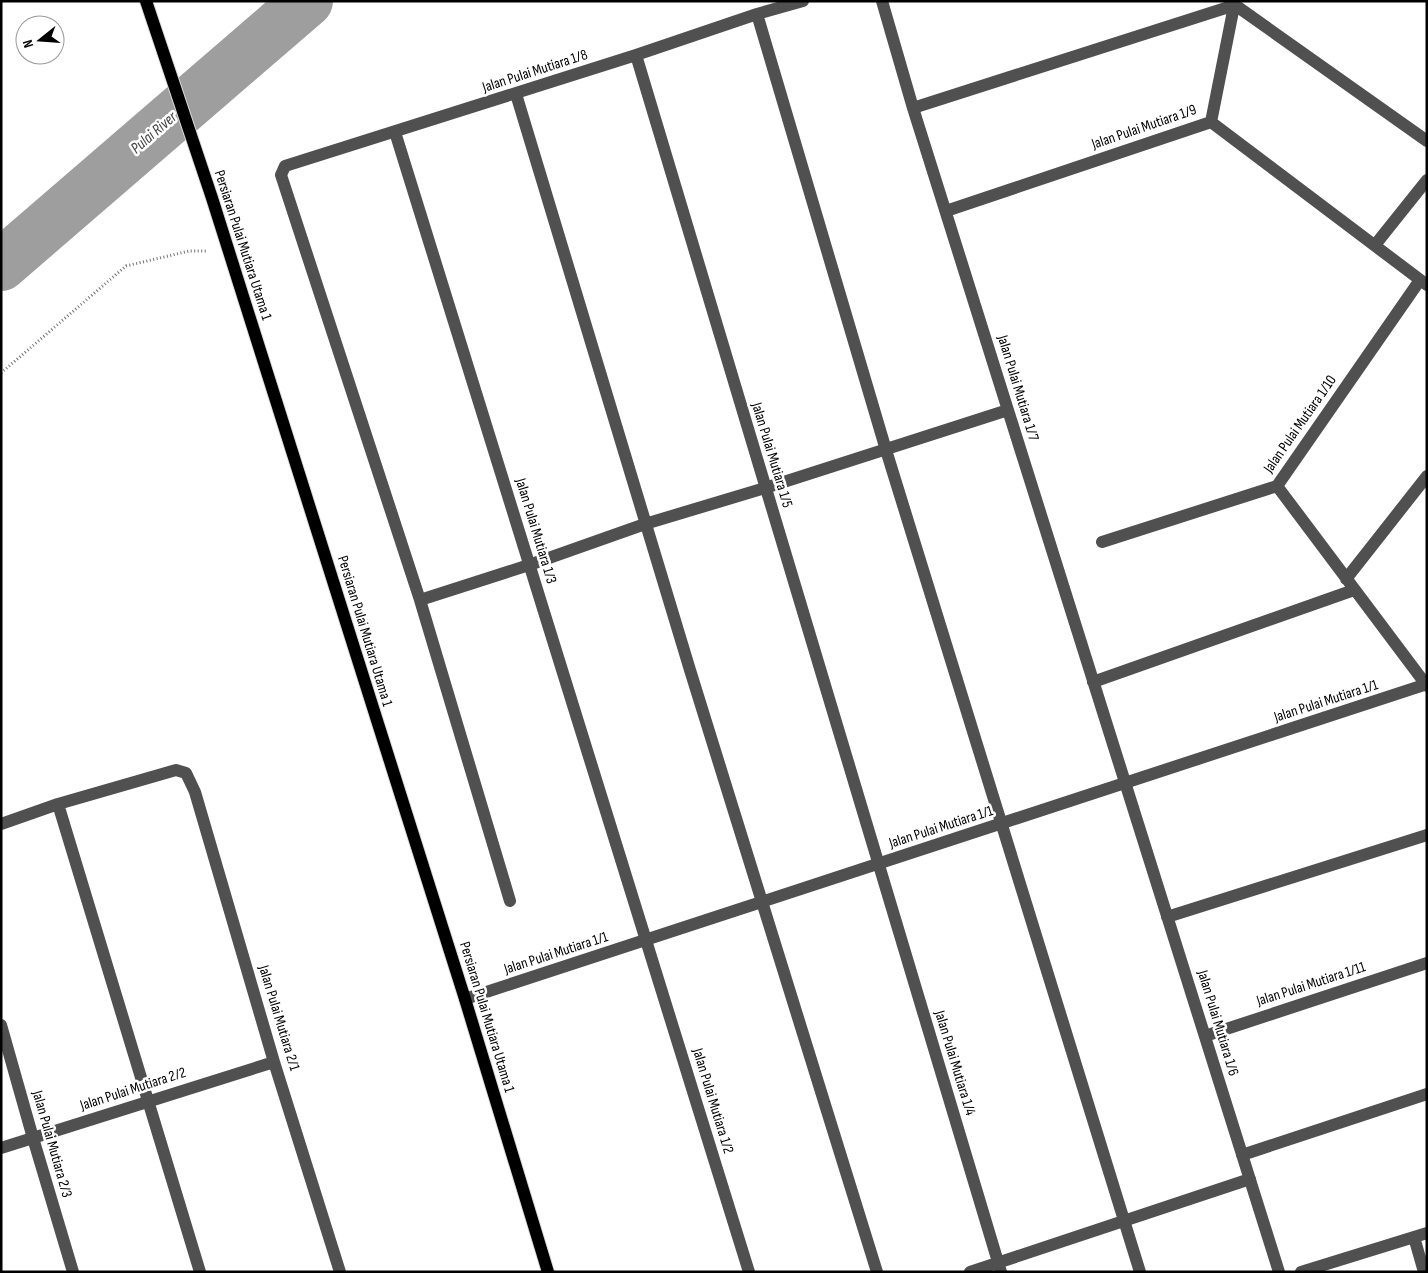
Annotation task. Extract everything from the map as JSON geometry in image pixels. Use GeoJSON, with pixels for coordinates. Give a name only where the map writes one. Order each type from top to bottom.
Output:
{"type":"FeatureCollection","features":[{"type":"Feature","properties":{"kind":"main road","name":"Persiaran Pulai Mutiara Utama 1"},"geometry":{"type":"LineString","coordinates":[[146,1],[212,198],[465,1000],[548,1272]]}},
{"type":"Feature","properties":{"kind":"street","name":"Jalan Pulai Mutiara 1/8"},"geometry":{"type":"LineString","coordinates":[[420,600],[281,175],[282,170],[285,166],[636,56],[757,14],[803,1]]}},
{"type":"Feature","properties":{"kind":"street","name":"Jalan Pulai Mutiara 1/7"},"geometry":{"type":"LineString","coordinates":[[882,1],[913,108],[1126,783]]}},
{"type":"Feature","properties":{"kind":"street"},"geometry":{"type":"LineString","coordinates":[[913,108],[1235,3]]}},
{"type":"Feature","properties":{"kind":"street"},"geometry":{"type":"LineString","coordinates":[[1211,122],[1235,3]]}},
{"type":"Feature","properties":{"kind":"street"},"geometry":{"type":"LineString","coordinates":[[1235,3],[1427,141]]}},
{"type":"Feature","properties":{"kind":"street"},"geometry":{"type":"LineString","coordinates":[[757,14],[886,450],[1140,1272]]}},
{"type":"Feature","properties":{"kind":"street","name":"Jalan Pulai Mutiara 1/5"},"geometry":{"type":"LineString","coordinates":[[636,56],[878,864]]}},
{"type":"Feature","properties":{"kind":"street"},"geometry":{"type":"LineString","coordinates":[[516,94],[645,524],[877,1272]]}},
{"type":"Feature","properties":{"kind":"street","name":"Jalan Pulai Mutiara 1/9"},"geometry":{"type":"LineString","coordinates":[[946,212],[1211,122],[1423,283]]}},
{"type":"Feature","properties":{"kind":"street","name":"Jalan Pulai Mutiara 1/3"},"geometry":{"type":"LineString","coordinates":[[395,132],[646,940]]}},
{"type":"Feature","properties":{"kind":"street"},"geometry":{"type":"LineString","coordinates":[[1375,245],[1427,180]]}},
{"type":"Feature","properties":{"kind":"street","name":"Jalan Pulai Mutiara 1/10"},"geometry":{"type":"LineString","coordinates":[[1102,542],[1277,486],[1423,283]]}},
{"type":"Feature","properties":{"kind":"street"},"geometry":{"type":"LineString","coordinates":[[510,900],[420,600],[529,565],[645,524],[886,450],[1008,410]]}},
{"type":"Feature","properties":{"kind":"street"},"geometry":{"type":"LineString","coordinates":[[1346,579],[1427,476]]}},
{"type":"Feature","properties":{"kind":"street"},"geometry":{"type":"LineString","coordinates":[[1277,486],[1427,685]]}},
{"type":"Feature","properties":{"kind":"street"},"geometry":{"type":"LineString","coordinates":[[1093,682],[1354,590]]}},
{"type":"Feature","properties":{"kind":"street","name":"Jalan Pulai Mutiara 1/1"},"geometry":{"type":"LineString","coordinates":[[465,1000],[1427,685]]}},
{"type":"Feature","properties":{"kind":"street","name":"Jalan Pulai Mutiara 2/1"},"geometry":{"type":"LineString","coordinates":[[58,804],[176,770],[186,773],[195,792],[274,1062],[340,1272]]}},
{"type":"Feature","properties":{"kind":"street","name":"Jalan Pulai Mutiara 1/6"},"geometry":{"type":"LineString","coordinates":[[1126,783],[1279,1272]]}},
{"type":"Feature","properties":{"kind":"street"},"geometry":{"type":"LineString","coordinates":[[1,824],[58,804],[200,1272]]}},
{"type":"Feature","properties":{"kind":"street"},"geometry":{"type":"LineString","coordinates":[[1168,917],[1427,835]]}},
{"type":"Feature","properties":{"kind":"street","name":"Jalan Pulai Mutiara 1/4"},"geometry":{"type":"LineString","coordinates":[[878,864],[1000,1267]]}},
{"type":"Feature","properties":{"kind":"street","name":"Jalan Pulai Mutiara 1/2"},"geometry":{"type":"LineString","coordinates":[[646,940],[749,1272]]}},
{"type":"Feature","properties":{"kind":"street","name":"Jalan Pulai Mutiara 1/11"},"geometry":{"type":"LineString","coordinates":[[1205,1036],[1427,963]]}},
{"type":"Feature","properties":{"kind":"street","name":"Jalan Pulai Mutiara 2/3"},"geometry":{"type":"LineString","coordinates":[[1,1026],[73,1272]]}},
{"type":"Feature","properties":{"kind":"street","name":"Jalan Pulai Mutiara 2/2"},"geometry":{"type":"LineString","coordinates":[[1,1148],[274,1062]]}},
{"type":"Feature","properties":{"kind":"street"},"geometry":{"type":"LineString","coordinates":[[1242,1155],[1427,1094]]}},
{"type":"Feature","properties":{"kind":"street"},"geometry":{"type":"LineString","coordinates":[[970,1272],[1000,1267],[1125,1221],[1250,1179]]}},
{"type":"Feature","properties":{"kind":"street"},"geometry":{"type":"LineString","coordinates":[[1301,1272],[1427,1233]]}},
{"type":"Feature","properties":{"kind":"street"},"geometry":{"type":"LineString","coordinates":[[1414,1237],[1424,1272]]}},
{"type":"Feature","properties":{"kind":"path"},"geometry":{"type":"LineString","coordinates":[[1,373],[126,266],[189,251],[228,251]]}},
{"type":"Feature","properties":{"kind":"waterway","name":"Pulai River"},"geometry":{"type":"LineString","coordinates":[[1,265],[307,1]]}}]}
